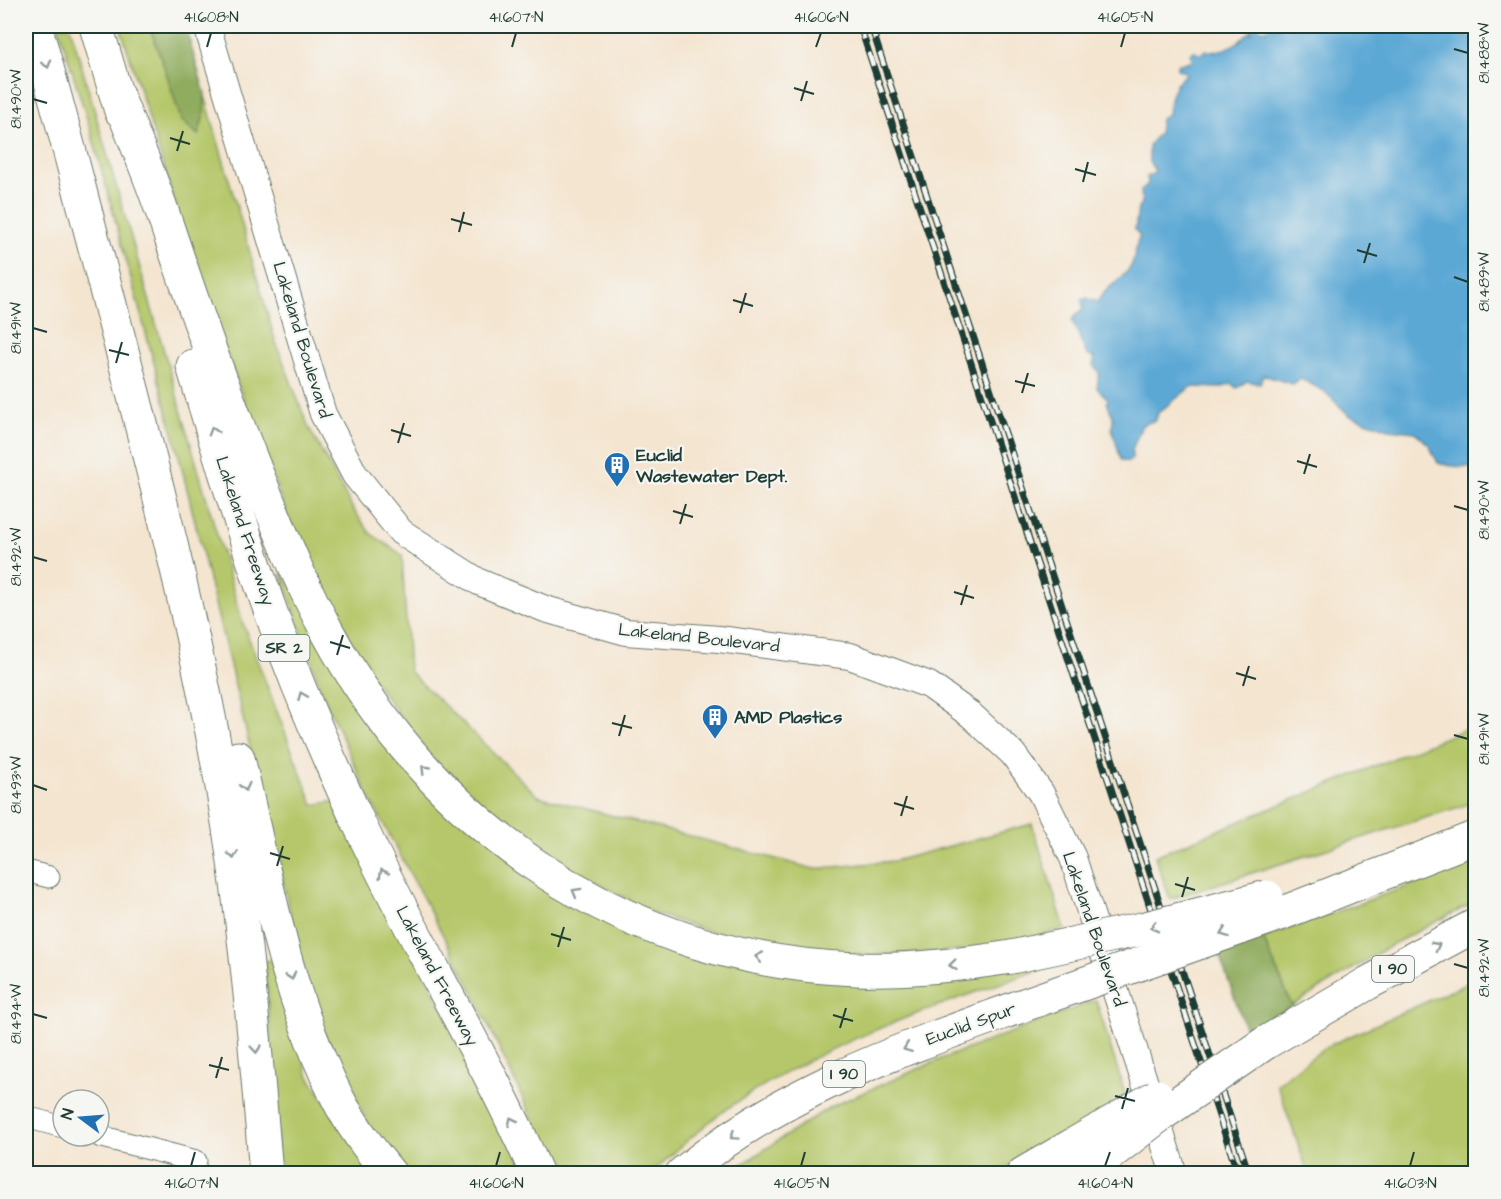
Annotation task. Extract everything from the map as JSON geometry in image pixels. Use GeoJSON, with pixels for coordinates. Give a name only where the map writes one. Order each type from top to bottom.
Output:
{"type":"FeatureCollection","features":[{"type":"Feature","properties":{"kind":"highway"},"geometry":{"type":"LineString","coordinates":[[35,26],[58,103],[160,494],[204,691],[226,812],[244,938],[266,1173]]}},
{"type":"Feature","properties":{"kind":"highway","name":"Lakeland Freeway"},"geometry":{"type":"LineString","coordinates":[[96,26],[149,219],[229,485],[289,663],[312,721],[364,834],[537,1173]]}},
{"type":"Feature","properties":{"kind":"highway"},"geometry":{"type":"LineString","coordinates":[[115,90],[162,211],[215,367],[269,505],[308,595],[346,664],[387,726],[410,754],[462,807],[520,855],[583,896],[621,914],[715,947],[783,961],[858,969],[929,967],[1011,957],[1142,929],[1275,905]]}},
{"type":"Feature","properties":{"kind":"highway"},"geometry":{"type":"LineString","coordinates":[[58,103],[113,258],[148,386],[292,979],[312,1038],[339,1099],[354,1127],[390,1173]]}},
{"type":"Feature","properties":{"kind":"highway","name":"I 90"},"geometry":{"type":"LineString","coordinates":[[1275,905],[1476,837]]}},
{"type":"Feature","properties":{"kind":"highway","name":"Euclid Spur"},"geometry":{"type":"LineString","coordinates":[[682,1173],[730,1138],[796,1097],[883,1058],[1275,905]]}},
{"type":"Feature","properties":{"kind":"highway","name":"I 90"},"geometry":{"type":"LineString","coordinates":[[1078,1159],[1191,1076],[1265,1043],[1368,983],[1476,926]]}},
{"type":"Feature","properties":{"kind":"highway"},"geometry":{"type":"LineString","coordinates":[[1023,1173],[1078,1159]]}},
{"type":"Feature","properties":{"kind":"street","name":"Lakeland Boulevard"},"geometry":{"type":"LineString","coordinates":[[207,26],[323,414],[355,475],[401,532],[479,582],[545,609],[626,632],[719,639],[850,656],[929,686],[971,715],[1013,754],[1041,793],[1073,858],[1174,1173]]}},
{"type":"Feature","properties":{"kind":"street"},"geometry":{"type":"LineString","coordinates":[[26,871],[49,877]]}},
{"type":"Feature","properties":{"kind":"street"},"geometry":{"type":"LineString","coordinates":[[26,1117],[51,1124]]}},
{"type":"Feature","properties":{"kind":"street"},"geometry":{"type":"LineString","coordinates":[[111,1139],[196,1161]]}},
{"type":"Feature","properties":{"kind":"green space"},"geometry":{"type":"Polygon","coordinates":[[[58,26],[70,26],[242,621],[313,805],[336,801],[527,1173],[405,1173],[378,1144],[315,1014],[176,444],[92,135],[58,26]]]}},
{"type":"Feature","properties":{"kind":"green space"},"geometry":{"type":"Polygon","coordinates":[[[120,26],[185,26],[275,340],[308,426],[353,509],[370,533],[402,555],[409,671],[538,796],[814,869],[894,861],[1032,824],[1065,929],[986,949],[887,955],[834,953],[715,933],[652,913],[557,860],[505,823],[430,757],[364,667],[289,520],[200,283],[120,26]]]}},
{"type":"Feature","properties":{"kind":"green space"},"geometry":{"type":"Polygon","coordinates":[[[149,26],[185,26],[205,94],[204,115],[198,135],[181,120],[149,26]]]}},
{"type":"Feature","properties":{"kind":"green space"},"geometry":{"type":"Polygon","coordinates":[[[281,572],[463,821],[695,952],[1071,959],[892,1023],[804,1063],[714,1118],[651,1173],[558,1173],[468,982],[368,795],[323,695],[281,572]]]}},
{"type":"Feature","properties":{"kind":"green space"},"geometry":{"type":"Polygon","coordinates":[[[1475,725],[1475,802],[1170,899],[1155,856],[1475,725]]]}},
{"type":"Feature","properties":{"kind":"green space"},"geometry":{"type":"Polygon","coordinates":[[[1475,862],[1475,902],[1393,944],[1292,1006],[1263,938],[1475,862]]]}},
{"type":"Feature","properties":{"kind":"green space"},"geometry":{"type":"Polygon","coordinates":[[[1263,938],[1292,1006],[1247,1033],[1219,954],[1263,938]]]}},
{"type":"Feature","properties":{"kind":"green space"},"geometry":{"type":"Polygon","coordinates":[[[272,960],[309,1077],[373,1173],[279,1173],[265,961],[272,960]]]}},
{"type":"Feature","properties":{"kind":"green space"},"geometry":{"type":"Polygon","coordinates":[[[1475,980],[1475,1173],[1308,1173],[1277,1084],[1326,1047],[1475,980]]]}},
{"type":"Feature","properties":{"kind":"green space"},"geometry":{"type":"Polygon","coordinates":[[[1096,1000],[1126,1097],[1062,1137],[997,1173],[727,1174],[830,1107],[941,1059],[1096,1000]]]}},
{"type":"Feature","properties":{"kind":"water"},"geometry":{"type":"Polygon","coordinates":[[[1272,26],[1459,26],[1465,36],[1475,37],[1475,468],[1438,463],[1429,445],[1415,432],[1389,429],[1349,415],[1324,391],[1301,379],[1292,384],[1263,375],[1260,384],[1247,381],[1237,388],[1231,384],[1220,388],[1191,387],[1158,413],[1156,420],[1142,425],[1132,450],[1132,459],[1128,462],[1121,460],[1112,429],[1113,417],[1107,403],[1108,399],[1097,388],[1099,372],[1093,365],[1095,358],[1087,355],[1072,320],[1083,308],[1082,300],[1087,298],[1097,302],[1132,264],[1140,236],[1135,230],[1138,208],[1142,204],[1141,190],[1148,184],[1147,177],[1156,172],[1149,162],[1149,145],[1159,133],[1161,119],[1168,114],[1175,87],[1186,75],[1184,71],[1177,69],[1177,65],[1193,60],[1190,54],[1194,51],[1200,55],[1205,50],[1217,51],[1240,41],[1248,33],[1253,33],[1250,30],[1255,27],[1266,30],[1272,26]]]}},
{"type":"Feature","properties":{"kind":"railway"},"geometry":{"type":"LineString","coordinates":[[860,26],[1238,1174]]}},
{"type":"Feature","properties":{"kind":"railway"},"geometry":{"type":"LineString","coordinates":[[871,26],[1249,1174]]}},
{"type":"Feature","properties":{"kind":"place","name":"Euclid Wastewater Dept."},"geometry":{"type":"Point","coordinates":[617,488]}},
{"type":"Feature","properties":{"kind":"place","name":"AMD Plastics"},"geometry":{"type":"Point","coordinates":[715,740]}}]}
